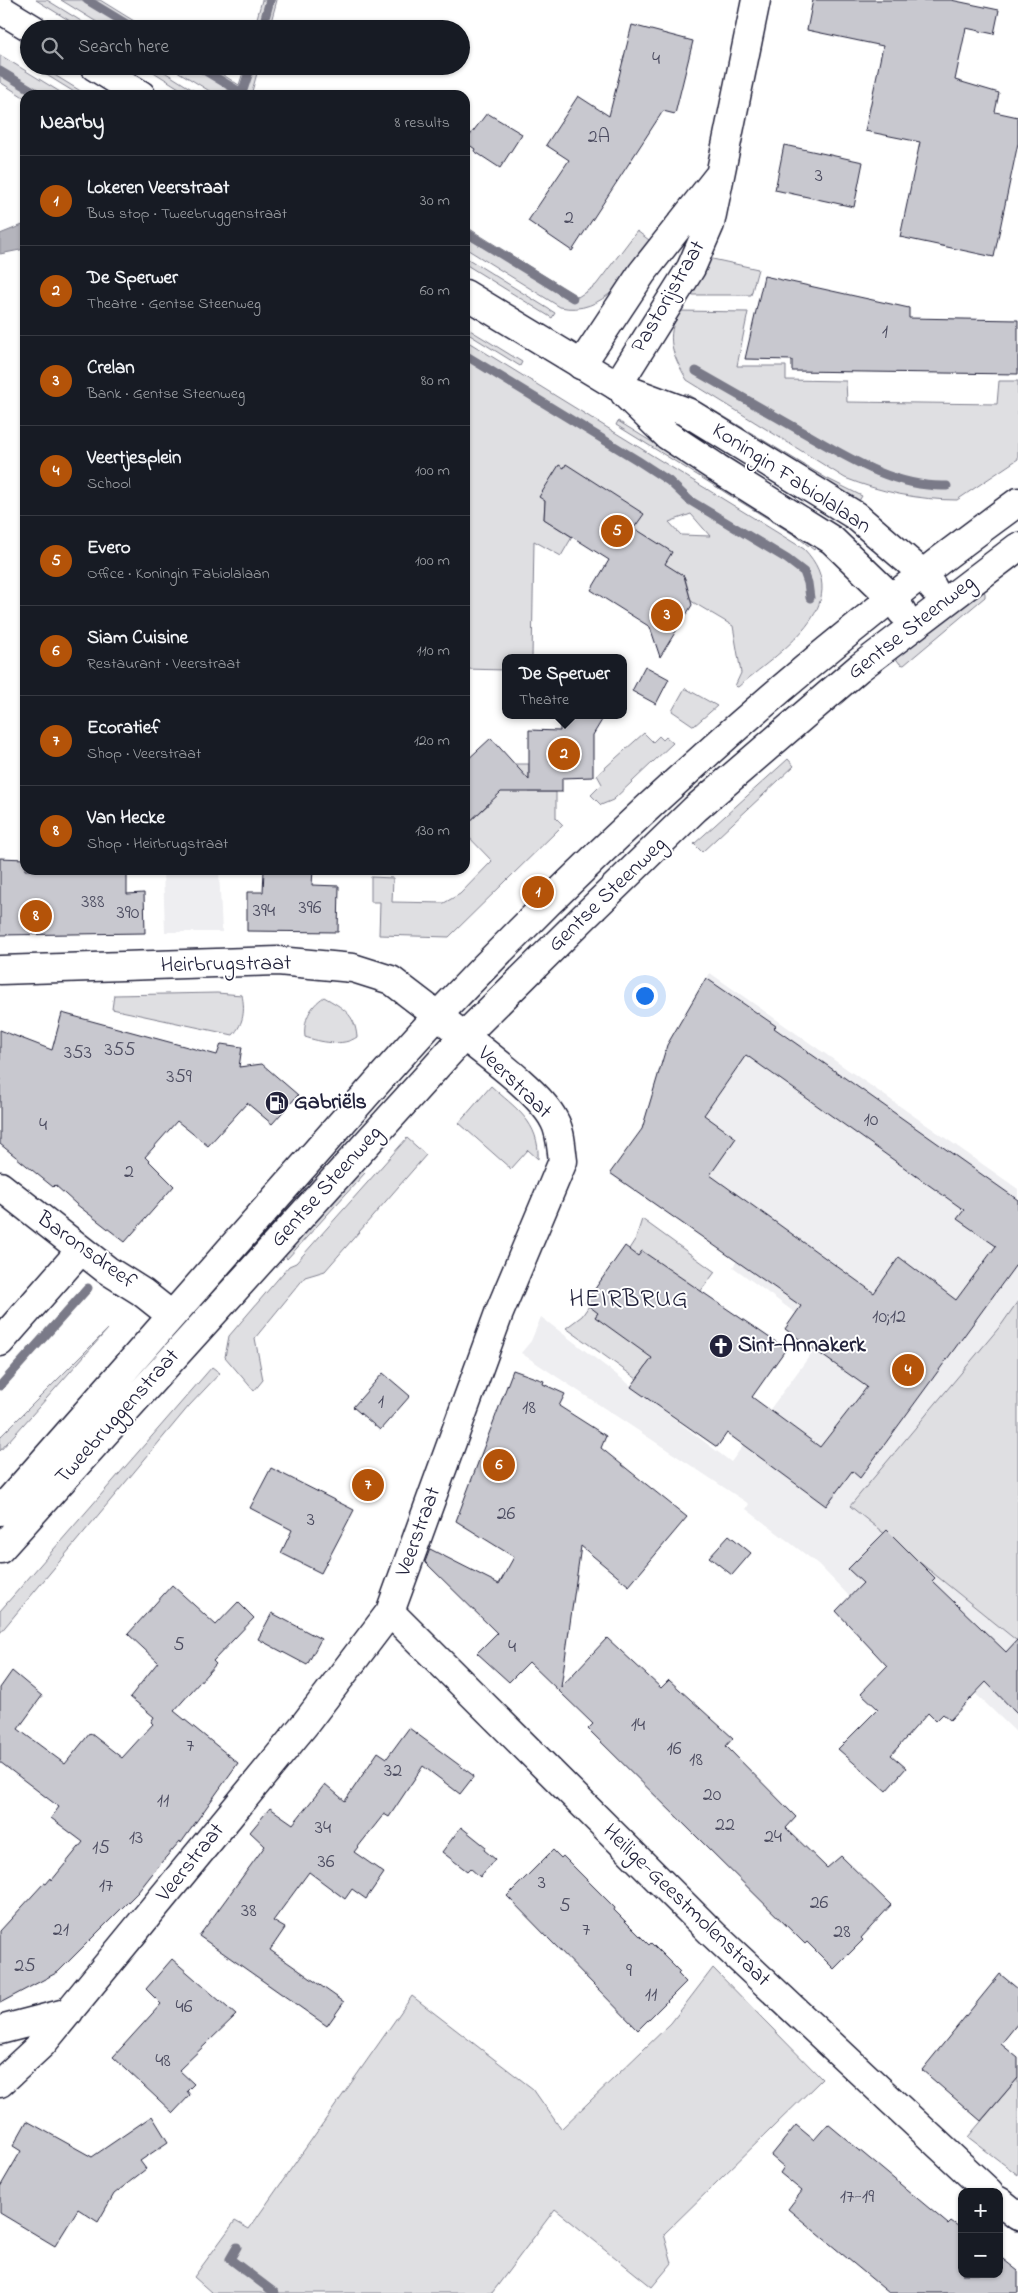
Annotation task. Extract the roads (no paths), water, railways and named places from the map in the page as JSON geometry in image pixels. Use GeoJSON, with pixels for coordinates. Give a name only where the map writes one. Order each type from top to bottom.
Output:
{"type":"FeatureCollection","features":[{"type":"Feature","properties":{"kind":"main road","name":"Pastorijstraat"},"geometry":{"type":"LineString","coordinates":[[616,386],[690,268],[710,224],[756,0]]}},
{"type":"Feature","properties":{"kind":"main road"},"geometry":{"type":"LineString","coordinates":[[0,9],[20,21]]}},
{"type":"Feature","properties":{"kind":"main road"},"geometry":{"type":"LineString","coordinates":[[109,75],[133,90]]}},
{"type":"Feature","properties":{"kind":"main road","name":"Pastorijstraat"},"geometry":{"type":"LineString","coordinates":[[581,365],[642,274],[719,175]]}},
{"type":"Feature","properties":{"kind":"main road","name":"Koningin Fabiolalaan"},"geometry":{"type":"LineString","coordinates":[[470,297],[616,386],[686,412],[856,516],[922,573],[944,603]]}},
{"type":"Feature","properties":{"kind":"main road","name":"Koningin Fabiolalaan"},"geometry":{"type":"LineString","coordinates":[[616,386],[667,434],[717,468],[832,540],[891,598],[913,627]]}},
{"type":"Feature","properties":{"kind":"main road","name":"Gentse Steenweg"},"geometry":{"type":"LineString","coordinates":[[171,1315],[438,1015],[537,914],[620,834],[742,723],[891,598],[1018,502]]}},
{"type":"Feature","properties":{"kind":"main road","name":"Gentse Steenweg"},"geometry":{"type":"LineString","coordinates":[[237,1286],[464,1036],[695,810],[859,668],[1018,547]]}},
{"type":"Feature","properties":{"kind":"main road","name":"Heirbrugstraat"},"geometry":{"type":"LineString","coordinates":[[0,970],[278,961],[353,968],[391,980],[438,1015]]}},
{"type":"Feature","properties":{"kind":"main road","name":"Veerstraat"},"geometry":{"type":"LineString","coordinates":[[0,2083],[42,2044],[305,1724],[390,1612],[499,1313],[563,1161],[560,1136],[554,1119],[548,1111],[511,1074],[438,1015]]}},
{"type":"Feature","properties":{"kind":"main road","name":"Baronsdreef"},"geometry":{"type":"LineString","coordinates":[[0,1186],[81,1250],[171,1315]]}},
{"type":"Feature","properties":{"kind":"main road"},"geometry":{"type":"LineString","coordinates":[[0,1342],[81,1250]]}},
{"type":"Feature","properties":{"kind":"main road","name":"Tweebruggenstraat"},"geometry":{"type":"LineString","coordinates":[[0,1549],[237,1286]]}},
{"type":"Feature","properties":{"kind":"main road","name":"Tweebruggenstraat"},"geometry":{"type":"LineString","coordinates":[[0,1511],[171,1315]]}},
{"type":"Feature","properties":{"kind":"main road","name":"Heilige-Geestmolenstraat"},"geometry":{"type":"LineString","coordinates":[[390,1612],[712,1934],[985,2188]]}},
{"type":"Feature","properties":{"kind":"main road"},"geometry":{"type":"LineString","coordinates":[[0,2030],[68,2012]]}},
{"type":"Feature","properties":{"kind":"main road"},"geometry":{"type":"LineString","coordinates":[[1003,2203],[1018,2216]]}},
{"type":"Feature","properties":{"kind":"waterway"},"geometry":{"type":"LineString","coordinates":[[87,0],[120,20]]}},
{"type":"Feature","properties":{"kind":"waterway"},"geometry":{"type":"LineString","coordinates":[[264,20],[270,0]]}},
{"type":"Feature","properties":{"kind":"waterway"},"geometry":{"type":"LineString","coordinates":[[0,71],[32,90]]}},
{"type":"Feature","properties":{"kind":"waterway"},"geometry":{"type":"LineString","coordinates":[[212,75],[237,90]]}},
{"type":"Feature","properties":{"kind":"waterway"},"geometry":{"type":"LineString","coordinates":[[243,90],[248,75]]}},
{"type":"Feature","properties":{"kind":"waterway"},"geometry":{"type":"LineString","coordinates":[[470,235],[573,298]]}},
{"type":"Feature","properties":{"kind":"waterway"},"geometry":{"type":"LineString","coordinates":[[470,358],[637,460],[669,481],[689,500],[787,559],[804,572],[810,598]]}},
{"type":"Feature","properties":{"kind":"waterway"},"geometry":{"type":"LineString","coordinates":[[696,371],[868,468],[907,481],[947,486]]}},
{"type":"Feature","properties":{"kind":"waterway"},"geometry":{"type":"LineString","coordinates":[[0,1386],[88,1288]]}},
{"type":"Feature","properties":{"kind":"waterway"},"geometry":{"type":"LineString","coordinates":[[237,2247],[230,2259],[275,2293]]}},
{"type":"Feature","properties":{"kind":"place","name":"Evero"},"geometry":{"type":"Point","coordinates":[617,531]}},
{"type":"Feature","properties":{"kind":"place","name":"Crelan"},"geometry":{"type":"Point","coordinates":[667,615]}},
{"type":"Feature","properties":{"kind":"place","name":"De Sperwer"},"geometry":{"type":"Point","coordinates":[564,754]}},
{"type":"Feature","properties":{"kind":"place","name":"Lokeren Veerstraat"},"geometry":{"type":"Point","coordinates":[538,892]}},
{"type":"Feature","properties":{"kind":"place","name":"Van Hecke"},"geometry":{"type":"Point","coordinates":[36,916]}},
{"type":"Feature","properties":{"kind":"place","name":"Gabriëls"},"geometry":{"type":"Point","coordinates":[277,1103]}},
{"type":"Feature","properties":{"kind":"place","name":"Sint-Annakerk"},"geometry":{"type":"Point","coordinates":[721,1346]}},
{"type":"Feature","properties":{"kind":"place","name":"Veertjesplein"},"geometry":{"type":"Point","coordinates":[908,1370]}},
{"type":"Feature","properties":{"kind":"place","name":"Siam Cuisine"},"geometry":{"type":"Point","coordinates":[499,1465]}},
{"type":"Feature","properties":{"kind":"place","name":"Ecoratief"},"geometry":{"type":"Point","coordinates":[368,1485]}},
{"type":"Feature","properties":{"kind":"district","name":"HEIRBRUG"},"geometry":{"type":"Point","coordinates":[629,1300]}}]}
